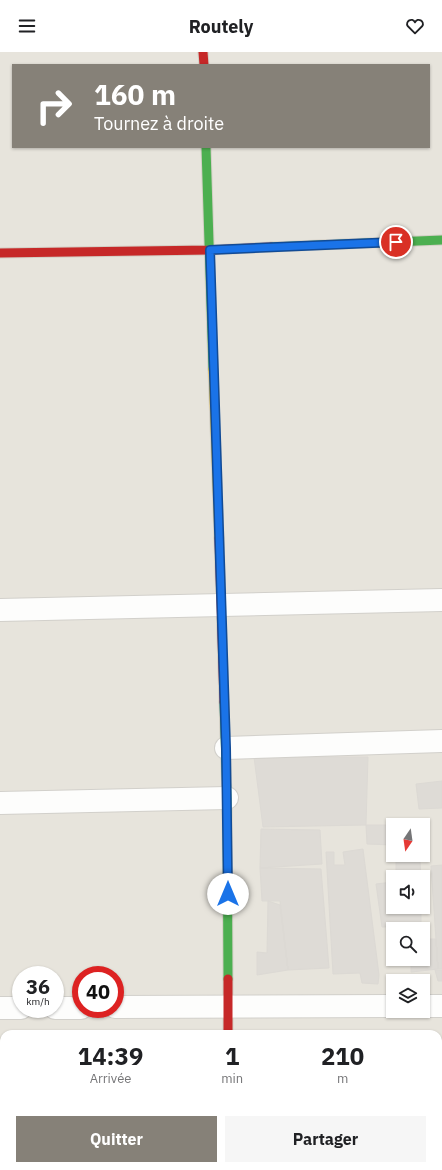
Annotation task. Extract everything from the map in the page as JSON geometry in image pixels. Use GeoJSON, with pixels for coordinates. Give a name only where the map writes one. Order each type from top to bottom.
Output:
{"type":"FeatureCollection","features":[{"type":"Feature","properties":{"kind":"street"},"geometry":{"type":"LineString","coordinates":[[203,52],[204,64]]}},
{"type":"Feature","properties":{"kind":"street"},"geometry":{"type":"LineString","coordinates":[[206,148],[226,748],[228,1030]]}},
{"type":"Feature","properties":{"kind":"street"},"geometry":{"type":"LineString","coordinates":[[0,253],[210,250],[442,240]]}},
{"type":"Feature","properties":{"kind":"street"},"geometry":{"type":"LineString","coordinates":[[0,610],[442,600]]}},
{"type":"Feature","properties":{"kind":"street"},"geometry":{"type":"LineString","coordinates":[[226,748],[442,741]]}},
{"type":"Feature","properties":{"kind":"street"},"geometry":{"type":"LineString","coordinates":[[0,803],[227,798]]}},
{"type":"Feature","properties":{"kind":"street"},"geometry":{"type":"LineString","coordinates":[[124,1007],[386,1006]]}},
{"type":"Feature","properties":{"kind":"street"},"geometry":{"type":"LineString","coordinates":[[430,1006],[442,1006]]}},
{"type":"Feature","properties":{"kind":"street"},"geometry":{"type":"LineString","coordinates":[[0,1008],[12,1008]]}},
{"type":"Feature","properties":{"kind":"shaded area"},"geometry":{"type":"Polygon","coordinates":[[[0,52],[442,52],[442,1030],[0,1030],[0,52]]]}},
{"type":"Feature","properties":{"kind":"building"},"geometry":{"type":"Polygon","coordinates":[[[254,757],[368,757],[366,825],[263,827],[254,757]]]}},
{"type":"Feature","properties":{"kind":"building"},"geometry":{"type":"Polygon","coordinates":[[[442,781],[442,808],[419,809],[416,784],[442,781]]]}},
{"type":"Feature","properties":{"kind":"building"},"geometry":{"type":"Polygon","coordinates":[[[366,825],[386,825],[386,845],[367,844],[366,825]]]}},
{"type":"Feature","properties":{"kind":"building"},"geometry":{"type":"Polygon","coordinates":[[[261,829],[320,830],[322,864],[260,868],[261,829]]]}},
{"type":"Feature","properties":{"kind":"building"},"geometry":{"type":"Polygon","coordinates":[[[363,849],[379,975],[378,984],[362,983],[360,973],[333,974],[326,852],[334,852],[334,865],[345,865],[343,852],[363,849]]]}},
{"type":"Feature","properties":{"kind":"building"},"geometry":{"type":"Polygon","coordinates":[[[396,862],[420,862],[421,870],[396,870],[396,862]]]}},
{"type":"Feature","properties":{"kind":"building"},"geometry":{"type":"Polygon","coordinates":[[[442,865],[442,969],[438,969],[431,866],[442,865]]]}},
{"type":"Feature","properties":{"kind":"building"},"geometry":{"type":"Polygon","coordinates":[[[260,868],[321,869],[329,968],[288,970],[280,901],[262,901],[260,868]]]}},
{"type":"Feature","properties":{"kind":"building"},"geometry":{"type":"Polygon","coordinates":[[[386,883],[386,914],[421,914],[421,922],[386,922],[386,927],[382,927],[376,884],[386,883]]]}},
{"type":"Feature","properties":{"kind":"building"},"geometry":{"type":"Polygon","coordinates":[[[268,901],[280,905],[288,970],[257,975],[257,952],[267,953],[268,901]]]}},
{"type":"Feature","properties":{"kind":"building"},"geometry":{"type":"Polygon","coordinates":[[[430,939],[436,939],[438,969],[411,972],[411,966],[430,966],[430,939]]]}},
{"type":"Feature","properties":{"kind":"building"},"geometry":{"type":"Polygon","coordinates":[[[435,970],[442,970],[442,981],[438,981],[435,970]]]}},
{"type":"Feature","properties":{"kind":"traffic: fast"},"geometry":{"type":"LineString","coordinates":[[206,148],[213,369]]}},
{"type":"Feature","properties":{"kind":"traffic: fast"},"geometry":{"type":"LineString","coordinates":[[271,247],[442,240]]}},
{"type":"Feature","properties":{"kind":"traffic: fast"},"geometry":{"type":"LineString","coordinates":[[224,702],[227,798],[228,979]]}},
{"type":"Feature","properties":{"kind":"traffic: slow"},"geometry":{"type":"LineString","coordinates":[[213,369],[219,538]]}},
{"type":"Feature","properties":{"kind":"traffic: jam"},"geometry":{"type":"LineString","coordinates":[[203,52],[204,64]]}},
{"type":"Feature","properties":{"kind":"traffic: jam"},"geometry":{"type":"LineString","coordinates":[[0,253],[210,250],[271,247]]}},
{"type":"Feature","properties":{"kind":"traffic: jam"},"geometry":{"type":"LineString","coordinates":[[219,538],[224,702]]}},
{"type":"Feature","properties":{"kind":"traffic: jam"},"geometry":{"type":"LineString","coordinates":[[228,979],[228,1030]]}},
{"type":"Feature","properties":{"kind":"route"},"geometry":{"type":"LineString","coordinates":[[228,894],[226,748],[210,250],[396,242]]}}]}
